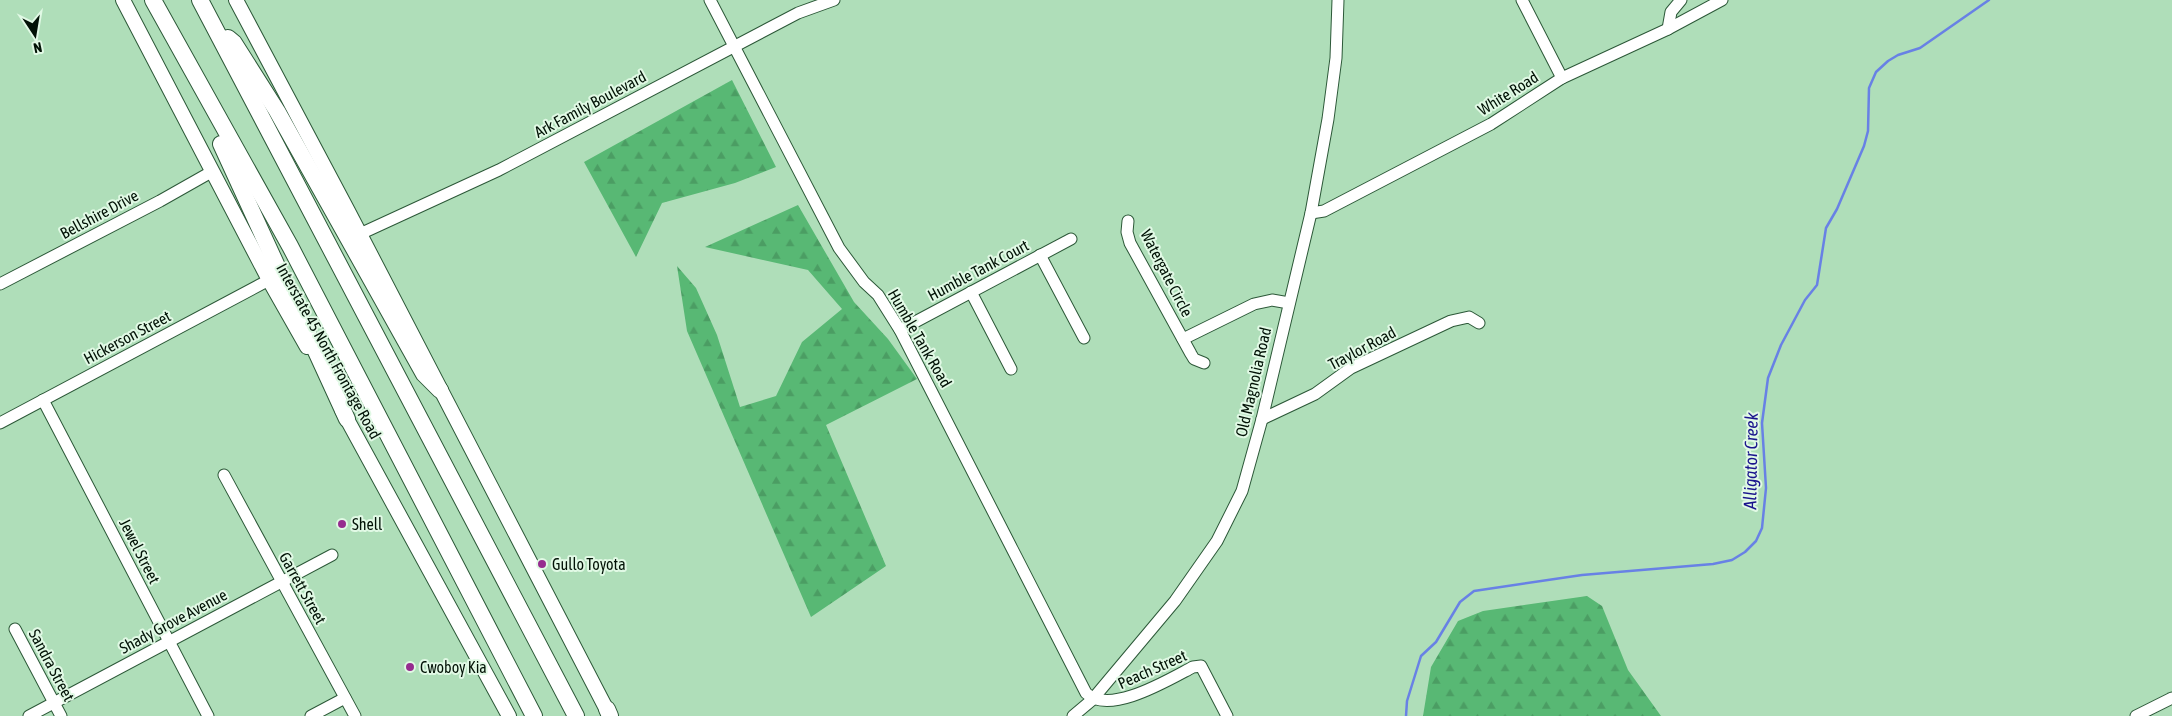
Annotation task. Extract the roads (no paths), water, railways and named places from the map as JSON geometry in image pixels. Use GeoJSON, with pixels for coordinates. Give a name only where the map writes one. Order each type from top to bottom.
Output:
{"type":"FeatureCollection","features":[{"type":"Feature","properties":{"kind":"highway"},"geometry":{"type":"LineString","coordinates":[[153,0],[290,246],[534,716]]}},
{"type":"Feature","properties":{"kind":"highway"},"geometry":{"type":"LineString","coordinates":[[200,0],[576,716]]}},
{"type":"Feature","properties":{"kind":"highway"},"geometry":{"type":"LineString","coordinates":[[214,27],[234,43],[277,111],[424,374],[440,390]]}},
{"type":"Feature","properties":{"kind":"highway"},"geometry":{"type":"LineString","coordinates":[[176,44],[347,419]]}},
{"type":"Feature","properties":{"kind":"main road","name":"Interstate 45 North Frontage Road"},"geometry":{"type":"LineString","coordinates":[[123,0],[269,280],[509,716]]}},
{"type":"Feature","properties":{"kind":"main road"},"geometry":{"type":"LineString","coordinates":[[236,0],[360,234],[609,714]]}},
{"type":"Feature","properties":{"kind":"street","name":"Humble Tank Road"},"geometry":{"type":"LineString","coordinates":[[710,0],[839,248],[864,282],[878,295],[900,330],[1086,693],[1092,700]]}},
{"type":"Feature","properties":{"kind":"street","name":"Ark Family Boulevard"},"geometry":{"type":"LineString","coordinates":[[360,234],[499,170],[798,13],[834,0]]}},
{"type":"Feature","properties":{"kind":"street","name":"Old Magnolia Road"},"geometry":{"type":"LineString","coordinates":[[1073,716],[1092,700],[1175,601],[1217,541],[1242,491],[1262,419],[1288,302],[1311,213],[1328,119],[1336,58],[1338,0]]}},
{"type":"Feature","properties":{"kind":"street"},"geometry":{"type":"LineString","coordinates":[[1522,0],[1562,78]]}},
{"type":"Feature","properties":{"kind":"street"},"geometry":{"type":"LineString","coordinates":[[1668,29],[1671,12],[1681,0]]}},
{"type":"Feature","properties":{"kind":"street","name":"White Road"},"geometry":{"type":"LineString","coordinates":[[1311,213],[1324,211],[1491,124],[1562,78],[1668,29],[1722,0]]}},
{"type":"Feature","properties":{"kind":"street","name":"Bellshire Drive"},"geometry":{"type":"LineString","coordinates":[[0,284],[160,201],[213,171]]}},
{"type":"Feature","properties":{"kind":"street","name":"Watergate Circle"},"geometry":{"type":"LineString","coordinates":[[1128,221],[1127,232],[1130,243],[1194,359],[1204,363]]}},
{"type":"Feature","properties":{"kind":"street","name":"Humble Tank Court"},"geometry":{"type":"LineString","coordinates":[[900,330],[1070,239]]}},
{"type":"Feature","properties":{"kind":"street"},"geometry":{"type":"LineString","coordinates":[[1040,255],[1084,338]]}},
{"type":"Feature","properties":{"kind":"street","name":"Hickerson Street"},"geometry":{"type":"LineString","coordinates":[[0,423],[269,280]]}},
{"type":"Feature","properties":{"kind":"street"},"geometry":{"type":"LineString","coordinates":[[971,292],[1011,369]]}},
{"type":"Feature","properties":{"kind":"street","name":"Watergate Circle"},"geometry":{"type":"LineString","coordinates":[[1183,339],[1254,304],[1272,300],[1288,302]]}},
{"type":"Feature","properties":{"kind":"street","name":"Traylor Road"},"geometry":{"type":"LineString","coordinates":[[1262,419],[1315,394],[1351,368],[1451,321],[1469,316],[1479,323]]}},
{"type":"Feature","properties":{"kind":"street","name":"Jewel Street"},"geometry":{"type":"LineString","coordinates":[[43,400],[208,716]]}},
{"type":"Feature","properties":{"kind":"street","name":"Garrett Street"},"geometry":{"type":"LineString","coordinates":[[224,475],[355,716]]}},
{"type":"Feature","properties":{"kind":"street","name":"Shady Grove Avenue"},"geometry":{"type":"LineString","coordinates":[[29,716],[332,555]]}},
{"type":"Feature","properties":{"kind":"street","name":"Sandra Street"},"geometry":{"type":"LineString","coordinates":[[15,629],[61,716]]}},
{"type":"Feature","properties":{"kind":"street","name":"Peach Street"},"geometry":{"type":"LineString","coordinates":[[1092,700],[1103,704],[1122,702],[1134,698],[1194,667],[1200,666],[1227,716]]}},
{"type":"Feature","properties":{"kind":"street"},"geometry":{"type":"LineString","coordinates":[[311,716],[345,698]]}},
{"type":"Feature","properties":{"kind":"street"},"geometry":{"type":"LineString","coordinates":[[2136,716],[2172,698]]}},
{"type":"Feature","properties":{"kind":"waterway","name":"Alligator Creek"},"geometry":{"type":"LineString","coordinates":[[1406,716],[1407,701],[1421,656],[1436,642],[1460,602],[1474,591],[1582,575],[1713,564],[1732,560],[1745,552],[1756,541],[1762,528],[1766,488],[1762,423],[1768,378],[1781,345],[1805,300],[1817,285],[1826,228],[1837,209],[1864,146],[1868,131],[1869,88],[1876,72],[1888,61],[1898,55],[1920,48],[1989,0]]}},
{"type":"Feature","properties":{"kind":"place","name":"Shell"},"geometry":{"type":"Point","coordinates":[342,524]}},
{"type":"Feature","properties":{"kind":"place","name":"Gullo Toyota"},"geometry":{"type":"Point","coordinates":[542,564]}},
{"type":"Feature","properties":{"kind":"place","name":"Cwoboy Kia"},"geometry":{"type":"Point","coordinates":[410,667]}}]}
